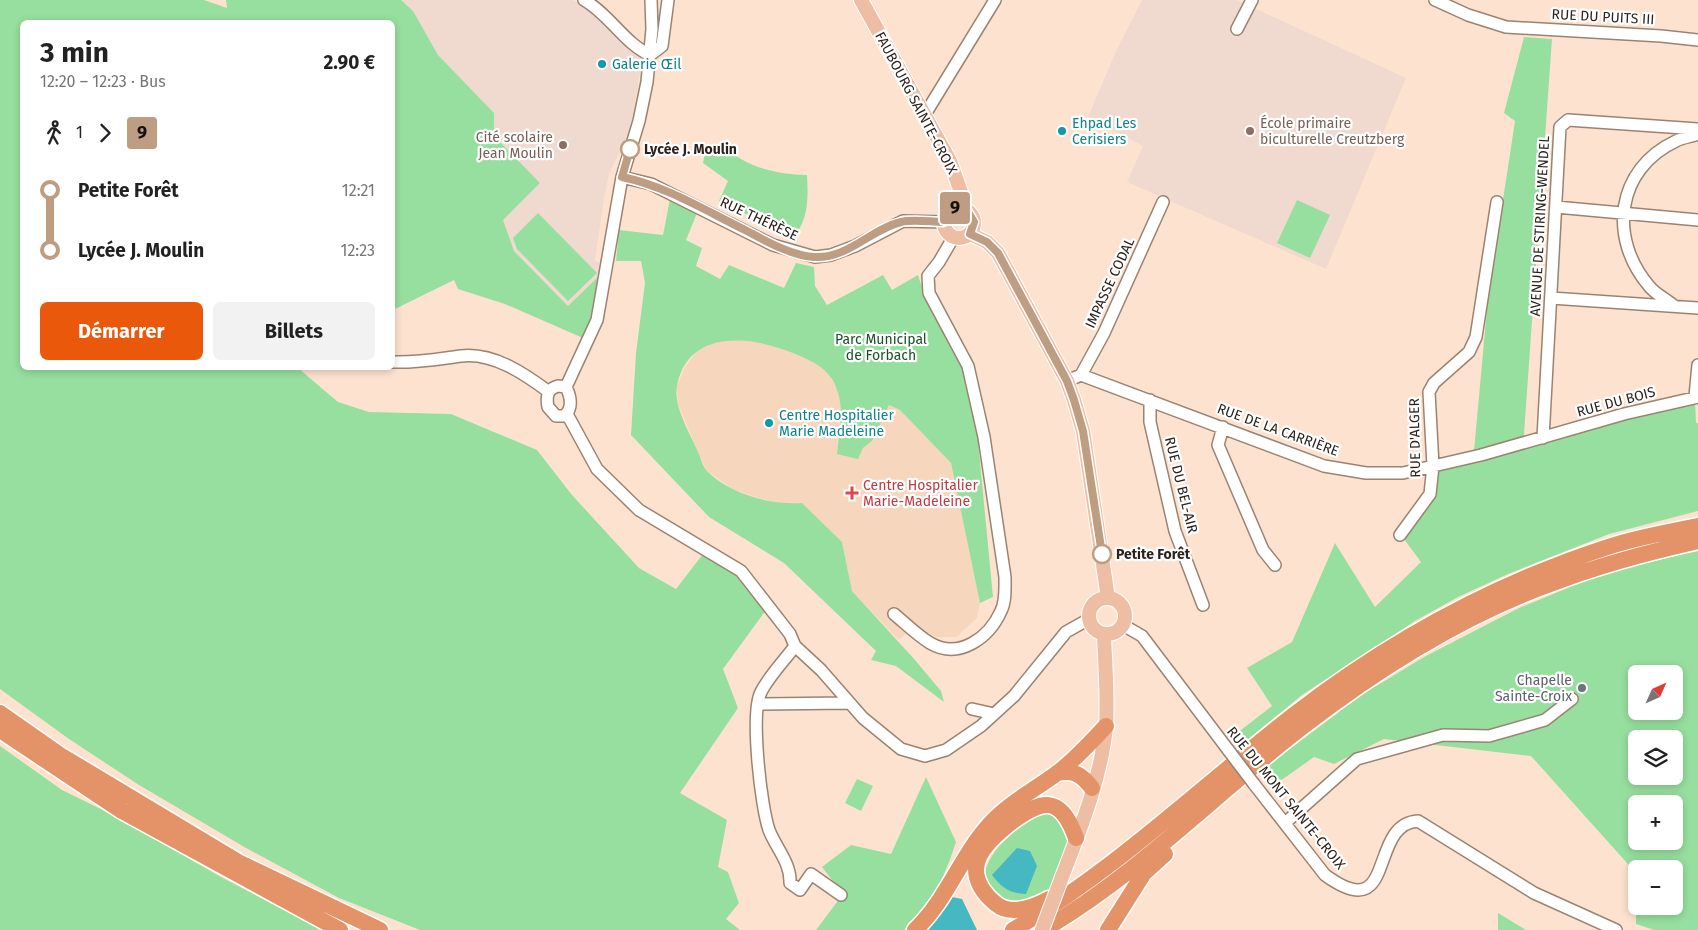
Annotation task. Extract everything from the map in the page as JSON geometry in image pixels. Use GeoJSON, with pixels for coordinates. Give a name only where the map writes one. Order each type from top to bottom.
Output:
{"type":"FeatureCollection","features":[{"type":"Feature","properties":{"kind":"highway"},"geometry":{"type":"LineString","coordinates":[[1013,930],[1072,894],[1144,838],[1296,713],[1363,665],[1425,626],[1473,600],[1545,569],[1614,546],[1698,526]]}},
{"type":"Feature","properties":{"kind":"highway"},"geometry":{"type":"LineString","coordinates":[[1043,930],[1126,873],[1305,725],[1379,673],[1482,615],[1551,583],[1618,561],[1698,541]]}},
{"type":"Feature","properties":{"kind":"highway"},"geometry":{"type":"LineString","coordinates":[[0,713],[60,756],[240,863],[380,930]]}},
{"type":"Feature","properties":{"kind":"highway"},"geometry":{"type":"LineString","coordinates":[[915,930],[939,902],[969,850],[990,824],[1002,812],[1057,773],[1082,752],[1106,726]]}},
{"type":"Feature","properties":{"kind":"highway"},"geometry":{"type":"LineString","coordinates":[[0,730],[122,811],[340,930]]}},
{"type":"Feature","properties":{"kind":"highway"},"geometry":{"type":"LineString","coordinates":[[1057,773],[1069,771],[1077,773],[1092,788]]}},
{"type":"Feature","properties":{"kind":"highway"},"geometry":{"type":"LineString","coordinates":[[1108,930],[1144,873],[1203,818],[1217,799]]}},
{"type":"Feature","properties":{"kind":"highway"},"geometry":{"type":"LineString","coordinates":[[1072,894],[1060,892],[1035,906],[1012,910],[1000,907],[987,897],[979,884],[976,869],[980,855],[987,844],[1030,809],[1043,804],[1054,807],[1064,813],[1076,838]]}},
{"type":"Feature","properties":{"kind":"main road","name":"FAUBOURG SAINTE-CROIX"},"geometry":{"type":"LineString","coordinates":[[861,0],[950,161],[962,195],[961,208]]}},
{"type":"Feature","properties":{"kind":"main road"},"geometry":{"type":"LineString","coordinates":[[961,208],[973,218],[974,226],[970,234],[961,239],[953,238],[946,233],[943,222],[949,211],[961,208]]}},
{"type":"Feature","properties":{"kind":"main road"},"geometry":{"type":"LineString","coordinates":[[970,234],[987,242],[998,253],[1067,381],[1083,431],[1108,598]]}},
{"type":"Feature","properties":{"kind":"main road"},"geometry":{"type":"LineString","coordinates":[[1108,598],[1117,601],[1123,607],[1125,616],[1123,625],[1115,633],[1104,634],[1096,632],[1089,618],[1090,608],[1101,599],[1108,598]]}},
{"type":"Feature","properties":{"kind":"main road"},"geometry":{"type":"LineString","coordinates":[[1043,930],[1076,838],[1103,748],[1106,726],[1104,634]]}},
{"type":"Feature","properties":{"kind":"street"},"geometry":{"type":"LineString","coordinates":[[584,0],[640,50],[650,55]]}},
{"type":"Feature","properties":{"kind":"street"},"geometry":{"type":"LineString","coordinates":[[651,0],[650,55],[644,97],[622,177],[597,320],[566,387],[570,402],[567,414],[597,469],[639,510],[741,571],[790,634],[795,646],[821,670],[862,718],[901,749],[926,756],[946,750],[981,726],[1014,696],[1066,632],[1089,618]]}},
{"type":"Feature","properties":{"kind":"street"},"geometry":{"type":"LineString","coordinates":[[650,55],[662,46],[668,0]]}},
{"type":"Feature","properties":{"kind":"street"},"geometry":{"type":"LineString","coordinates":[[924,116],[995,0]]}},
{"type":"Feature","properties":{"kind":"street"},"geometry":{"type":"LineString","coordinates":[[1238,29],[1252,0]]}},
{"type":"Feature","properties":{"kind":"street","name":"RUE DU PUITS III"},"geometry":{"type":"LineString","coordinates":[[1434,0],[1468,15],[1506,28],[1652,35],[1698,40]]}},
{"type":"Feature","properties":{"kind":"street","name":"AVENUE DE STIRING-WENDEL"},"geometry":{"type":"LineString","coordinates":[[1543,438],[1560,127],[1568,120],[1698,129]]}},
{"type":"Feature","properties":{"kind":"street"},"geometry":{"type":"LineString","coordinates":[[1673,305],[1650,288],[1633,264],[1624,241],[1623,213],[1627,192],[1649,160],[1677,140],[1698,134]]}},
{"type":"Feature","properties":{"kind":"street","name":"RUE THÉRÈSE"},"geometry":{"type":"LineString","coordinates":[[622,177],[652,184],[774,245],[788,251],[815,257],[832,255],[856,246],[903,222],[943,222]]}},
{"type":"Feature","properties":{"kind":"street","name":"IMPASSE CODAL"},"geometry":{"type":"LineString","coordinates":[[1081,375],[1121,297],[1163,202]]}},
{"type":"Feature","properties":{"kind":"street","name":"RUE D'ALGER"},"geometry":{"type":"LineString","coordinates":[[1400,535],[1430,494],[1433,466],[1429,392],[1434,383],[1469,352],[1476,337],[1497,202]]}},
{"type":"Feature","properties":{"kind":"street"},"geometry":{"type":"LineString","coordinates":[[1556,207],[1698,220]]}},
{"type":"Feature","properties":{"kind":"street"},"geometry":{"type":"LineString","coordinates":[[894,614],[930,643],[943,647],[958,648],[980,640],[988,631],[1001,610],[1005,595],[1005,577],[984,437],[968,366],[929,293],[928,276],[953,238]]}},
{"type":"Feature","properties":{"kind":"street"},"geometry":{"type":"LineString","coordinates":[[1551,298],[1698,308]]}},
{"type":"Feature","properties":{"kind":"street"},"geometry":{"type":"LineString","coordinates":[[395,362],[416,363],[462,356],[477,356],[505,365],[534,381],[548,392]]}},
{"type":"Feature","properties":{"kind":"street"},"geometry":{"type":"LineString","coordinates":[[1696,396],[1698,365]]}},
{"type":"Feature","properties":{"kind":"street"},"geometry":{"type":"LineString","coordinates":[[1067,381],[1081,375]]}},
{"type":"Feature","properties":{"kind":"street","name":"RUE DE LA CARRIÈRE"},"geometry":{"type":"LineString","coordinates":[[1081,375],[1324,466],[1366,473],[1403,473],[1543,438]]}},
{"type":"Feature","properties":{"kind":"street"},"geometry":{"type":"LineString","coordinates":[[566,387],[552,388],[548,392],[546,400],[550,411],[556,416],[567,414]]}},
{"type":"Feature","properties":{"kind":"street","name":"RUE DU BOIS"},"geometry":{"type":"LineString","coordinates":[[1543,438],[1696,396]]}},
{"type":"Feature","properties":{"kind":"street","name":"RUE DU BEL-AIR"},"geometry":{"type":"LineString","coordinates":[[1150,400],[1150,422],[1175,531],[1203,605]]}},
{"type":"Feature","properties":{"kind":"street"},"geometry":{"type":"LineString","coordinates":[[1223,427],[1218,445],[1263,550],[1275,565]]}},
{"type":"Feature","properties":{"kind":"street","name":"RUE DU MONT SAINTE-CROIX"},"geometry":{"type":"LineString","coordinates":[[1123,625],[1142,636],[1325,875],[1339,885],[1354,890],[1365,890],[1373,884],[1395,833],[1408,821],[1418,821],[1534,893],[1616,930]]}},
{"type":"Feature","properties":{"kind":"street"},"geometry":{"type":"LineString","coordinates":[[795,646],[760,693],[758,704],[756,733],[765,819],[772,838],[790,871],[790,883],[800,890],[811,874],[841,895]]}},
{"type":"Feature","properties":{"kind":"street"},"geometry":{"type":"LineString","coordinates":[[1285,823],[1357,759],[1443,735],[1489,736],[1546,720],[1572,699]]}},
{"type":"Feature","properties":{"kind":"street"},"geometry":{"type":"LineString","coordinates":[[758,704],[849,703]]}},
{"type":"Feature","properties":{"kind":"street"},"geometry":{"type":"LineString","coordinates":[[981,726],[972,709],[994,714]]}},
{"type":"Feature","properties":{"kind":"shaded area","name":"Cité scolaire Jean Moulin"},"geometry":{"type":"Polygon","coordinates":[[[401,0],[573,0],[591,11],[642,61],[630,130],[609,174],[604,198],[595,261],[602,263],[601,274],[568,306],[514,251],[503,220],[540,183],[494,136],[494,113],[438,55],[413,11],[401,0]]]}},
{"type":"Feature","properties":{"kind":"shaded area","name":"École primaire biculturelle Creutzberg"},"geometry":{"type":"Polygon","coordinates":[[[1142,0],[1237,0],[1406,78],[1326,269],[1127,182],[1143,146],[1088,117],[1116,51],[1142,0]]]}},
{"type":"Feature","properties":{"kind":"shaded area","name":"Centre Hospitalier Marie-Madeleine"},"geometry":{"type":"Polygon","coordinates":[[[738,340],[770,343],[811,360],[827,372],[836,386],[841,402],[837,454],[863,448],[872,441],[889,405],[900,410],[951,463],[980,603],[977,618],[956,637],[935,637],[916,624],[899,640],[852,591],[842,542],[802,503],[780,504],[734,490],[706,470],[678,404],[677,386],[684,369],[695,353],[706,345],[738,340]]]}},
{"type":"Feature","properties":{"kind":"green space"},"geometry":{"type":"Polygon","coordinates":[[[0,0],[204,0],[227,8],[226,0],[401,0],[413,11],[438,55],[494,113],[494,136],[540,183],[503,220],[514,251],[568,306],[601,274],[594,313],[583,338],[505,304],[458,289],[454,280],[395,309],[395,20],[20,20],[20,370],[300,370],[338,402],[369,412],[451,414],[537,450],[572,495],[639,568],[676,589],[703,554],[738,574],[766,610],[723,669],[738,708],[680,793],[727,820],[718,867],[728,872],[739,903],[726,919],[740,930],[420,930],[339,898],[246,848],[139,785],[69,739],[0,689],[0,0]]]}},
{"type":"Feature","properties":{"kind":"green space"},"geometry":{"type":"Polygon","coordinates":[[[1524,37],[1552,39],[1523,448],[1695,400],[1696,423],[1698,423],[1698,511],[1609,534],[1508,574],[1458,597],[1415,621],[1302,695],[1241,745],[1232,737],[1272,706],[1247,668],[1292,642],[1335,543],[1375,607],[1421,562],[1404,539],[1437,495],[1434,473],[1474,451],[1488,298],[1515,121],[1504,113],[1524,37]]]}},
{"type":"Feature","properties":{"kind":"green space"},"geometry":{"type":"Polygon","coordinates":[[[721,144],[750,164],[761,168],[783,173],[807,175],[806,212],[797,232],[787,234],[719,201],[728,181],[703,163],[705,153],[721,144]]]}},
{"type":"Feature","properties":{"kind":"green space","name":"Parc Municipal de Forbach"},"geometry":{"type":"Polygon","coordinates":[[[670,199],[697,213],[686,240],[702,248],[696,266],[720,279],[729,265],[784,288],[796,263],[814,267],[815,286],[827,305],[883,275],[892,290],[918,275],[924,294],[963,369],[977,431],[993,597],[980,603],[951,463],[900,410],[889,405],[872,441],[863,448],[858,459],[837,454],[841,420],[840,403],[836,387],[829,375],[812,362],[793,353],[777,347],[741,341],[724,341],[708,346],[694,354],[683,367],[676,394],[680,412],[707,471],[716,479],[739,492],[764,500],[802,503],[842,542],[852,591],[941,691],[944,702],[896,666],[871,660],[876,651],[784,563],[709,517],[631,435],[636,353],[645,283],[641,261],[616,261],[619,230],[663,235],[670,199]]]}},
{"type":"Feature","properties":{"kind":"green space"},"geometry":{"type":"Polygon","coordinates":[[[1297,200],[1330,215],[1310,258],[1277,243],[1297,200]]]}},
{"type":"Feature","properties":{"kind":"green space"},"geometry":{"type":"Polygon","coordinates":[[[538,213],[597,273],[568,301],[517,249],[513,238],[538,213]]]}},
{"type":"Feature","properties":{"kind":"green space"},"geometry":{"type":"Polygon","coordinates":[[[1698,551],[1698,930],[1654,930],[1636,924],[1636,915],[1683,915],[1683,860],[1628,860],[1628,864],[1531,756],[1384,739],[1334,764],[1314,757],[1276,784],[1263,769],[1363,694],[1424,657],[1519,608],[1582,582],[1639,564],[1698,551]]]}},
{"type":"Feature","properties":{"kind":"green space"},"geometry":{"type":"Polygon","coordinates":[[[0,746],[62,790],[113,815],[221,877],[322,930],[0,930],[0,746]]]}},
{"type":"Feature","properties":{"kind":"green space"},"geometry":{"type":"Polygon","coordinates":[[[926,777],[956,842],[930,902],[914,922],[904,930],[816,930],[843,894],[822,867],[851,845],[891,854],[926,777]]]}},
{"type":"Feature","properties":{"kind":"green space"},"geometry":{"type":"Polygon","coordinates":[[[857,779],[873,786],[861,811],[845,803],[857,779]]]}},
{"type":"Feature","properties":{"kind":"green space"},"geometry":{"type":"Polygon","coordinates":[[[1046,812],[1057,815],[1070,835],[1054,887],[1032,902],[1011,900],[997,895],[988,887],[985,878],[987,867],[993,855],[1016,830],[1034,817],[1046,812]]]}},
{"type":"Feature","properties":{"kind":"green space"},"geometry":{"type":"Polygon","coordinates":[[[1498,913],[1526,930],[1498,930],[1498,913]]]}},
{"type":"Feature","properties":{"kind":"water"},"geometry":{"type":"Polygon","coordinates":[[[1017,848],[1030,851],[1037,866],[1026,894],[1006,889],[992,875],[1017,848]]]}},
{"type":"Feature","properties":{"kind":"water"},"geometry":{"type":"Polygon","coordinates":[[[952,897],[962,899],[977,930],[927,930],[952,897]]]}},
{"type":"Feature","properties":{"kind":"bus line","name":"9"},"geometry":{"type":"LineString","coordinates":[[630,149],[622,177],[652,184],[774,245],[802,255],[815,257],[832,255],[856,246],[893,225],[903,222],[943,222],[949,211],[955,208],[965,209],[971,214],[974,226],[970,234],[987,242],[998,253],[1071,390],[1083,431],[1102,554]]}},
{"type":"Feature","properties":{"kind":"place","name":"Galerie Œil"},"geometry":{"type":"Point","coordinates":[602,64]}},
{"type":"Feature","properties":{"kind":"place","name":"Ehpad Les Cerisiers"},"geometry":{"type":"Point","coordinates":[1062,131]}},
{"type":"Feature","properties":{"kind":"place","name":"École primaire biculturelle Creutzberg"},"geometry":{"type":"Point","coordinates":[1250,131]}},
{"type":"Feature","properties":{"kind":"place","name":"Cité scolaire Jean Moulin"},"geometry":{"type":"Point","coordinates":[563,145]}},
{"type":"Feature","properties":{"kind":"place","name":"Lycée J. Moulin"},"geometry":{"type":"Point","coordinates":[630,149]}},
{"type":"Feature","properties":{"kind":"place","name":"Centre Hospitalier Marie Madeleine"},"geometry":{"type":"Point","coordinates":[769,423]}},
{"type":"Feature","properties":{"kind":"place","name":"Centre Hospitalier Marie-Madeleine"},"geometry":{"type":"Point","coordinates":[852,493]}},
{"type":"Feature","properties":{"kind":"place","name":"Petite Forêt"},"geometry":{"type":"Point","coordinates":[1102,554]}},
{"type":"Feature","properties":{"kind":"place","name":"Chapelle Sainte-Croix"},"geometry":{"type":"Point","coordinates":[1582,688]}}]}
